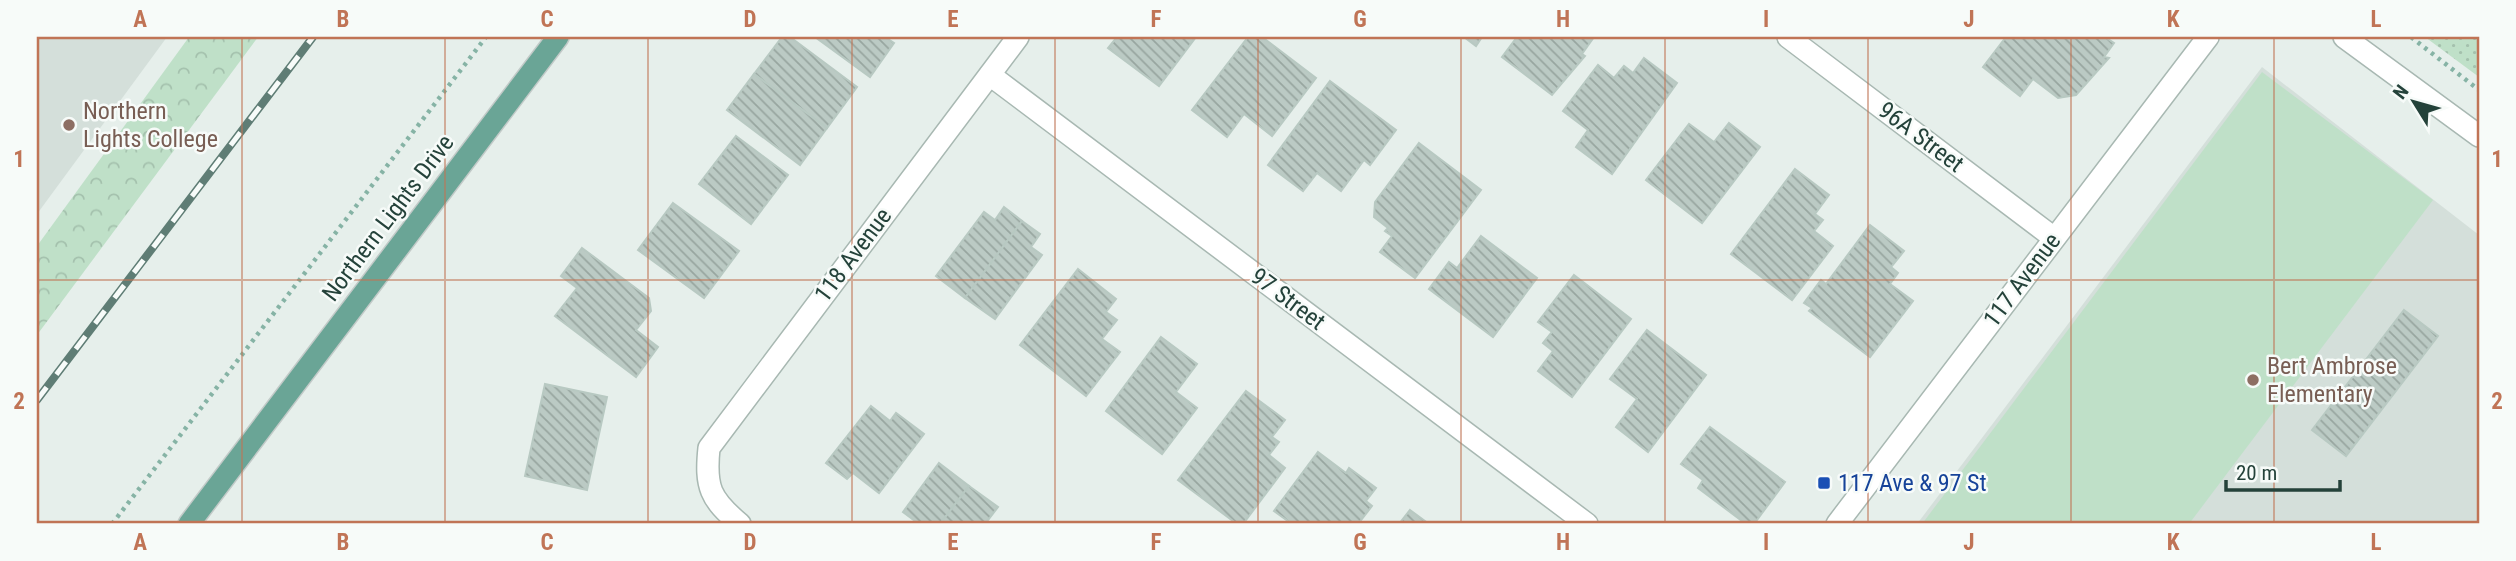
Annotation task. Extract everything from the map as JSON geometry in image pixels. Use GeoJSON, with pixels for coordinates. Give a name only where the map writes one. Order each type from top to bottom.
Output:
{"type":"FeatureCollection","features":[{"type":"Feature","properties":{"kind":"main road","name":"Northern Lights Drive"},"geometry":{"type":"LineString","coordinates":[[189,524],[558,37]]}},
{"type":"Feature","properties":{"kind":"main road","name":"Northern Lights Drive"},"geometry":{"type":"LineString","coordinates":[[205,524],[261,432]]}},
{"type":"Feature","properties":{"kind":"street","name":"118 Avenue"},"geometry":{"type":"LineString","coordinates":[[740,524],[720,507],[706,481],[709,448],[1018,37]]}},
{"type":"Feature","properties":{"kind":"street","name":"96A Street"},"geometry":{"type":"LineString","coordinates":[[1788,37],[2054,238]]}},
{"type":"Feature","properties":{"kind":"street","name":"117 Avenue"},"geometry":{"type":"LineString","coordinates":[[1837,524],[2208,37]]}},
{"type":"Feature","properties":{"kind":"street"},"geometry":{"type":"LineString","coordinates":[[2344,37],[2479,136]]}},
{"type":"Feature","properties":{"kind":"street","name":"97 Street"},"geometry":{"type":"LineString","coordinates":[[990,75],[1587,524]]}},
{"type":"Feature","properties":{"kind":"path"},"geometry":{"type":"LineString","coordinates":[[112,524],[486,37]]}},
{"type":"Feature","properties":{"kind":"path"},"geometry":{"type":"LineString","coordinates":[[2414,38],[2479,90]]}},
{"type":"Feature","properties":{"kind":"shaded area","name":"Northern Lights College"},"geometry":{"type":"Polygon","coordinates":[[[37,37],[167,37],[37,214],[37,37]]]}},
{"type":"Feature","properties":{"kind":"shaded area","name":"Bert Ambrose Elementary"},"geometry":{"type":"Polygon","coordinates":[[[2262,67],[2479,235],[2479,524],[1917,524],[2262,67]]]}},
{"type":"Feature","properties":{"kind":"green space"},"geometry":{"type":"Polygon","coordinates":[[[189,37],[258,37],[37,335],[37,246],[189,37]]]}},
{"type":"Feature","properties":{"kind":"green space"},"geometry":{"type":"Polygon","coordinates":[[[2425,37],[2479,37],[2479,77],[2425,37]]]}},
{"type":"Feature","properties":{"kind":"green space","name":"Bert Ambrose Elementary"},"geometry":{"type":"Polygon","coordinates":[[[2262,72],[2433,200],[2189,524],[1922,524],[2262,72]]]}},
{"type":"Feature","properties":{"kind":"building"},"geometry":{"type":"Polygon","coordinates":[[[782,37],[790,37],[857,87],[827,128],[754,74],[782,37]]]}},
{"type":"Feature","properties":{"kind":"building"},"geometry":{"type":"Polygon","coordinates":[[[815,37],[885,37],[894,43],[870,77],[815,37]]]}},
{"type":"Feature","properties":{"kind":"building"},"geometry":{"type":"Polygon","coordinates":[[[1117,37],[1196,37],[1159,86],[1108,48],[1117,37]]]}},
{"type":"Feature","properties":{"kind":"building"},"geometry":{"type":"Polygon","coordinates":[[[1248,37],[1262,37],[1316,78],[1272,136],[1244,114],[1227,137],[1192,110],[1248,37]]]}},
{"type":"Feature","properties":{"kind":"building"},"geometry":{"type":"Polygon","coordinates":[[[1464,37],[1482,37],[1476,46],[1464,37]]]}},
{"type":"Feature","properties":{"kind":"building"},"geometry":{"type":"Polygon","coordinates":[[[1517,37],[1594,37],[1582,54],[1585,56],[1552,95],[1502,57],[1517,37]]]}},
{"type":"Feature","properties":{"kind":"building"},"geometry":{"type":"Polygon","coordinates":[[[2006,37],[2105,37],[2114,43],[2104,57],[2109,58],[2076,95],[2058,98],[2033,79],[2020,96],[1983,67],[2006,37]]]}},
{"type":"Feature","properties":{"kind":"building"},"geometry":{"type":"Polygon","coordinates":[[[1644,58],[1677,83],[1612,174],[1576,147],[1588,130],[1563,111],[1598,65],[1614,78],[1624,66],[1633,73],[1644,58]]]}},
{"type":"Feature","properties":{"kind":"building"},"geometry":{"type":"Polygon","coordinates":[[[754,74],[827,128],[800,165],[727,110],[754,74]]]}},
{"type":"Feature","properties":{"kind":"building"},"geometry":{"type":"Polygon","coordinates":[[[1330,81],[1396,130],[1370,165],[1364,160],[1341,191],[1317,173],[1303,191],[1268,165],[1330,81]]]}},
{"type":"Feature","properties":{"kind":"building"},"geometry":{"type":"Polygon","coordinates":[[[1729,123],[1760,147],[1702,223],[1646,180],[1689,124],[1714,142],[1729,123]]]}},
{"type":"Feature","properties":{"kind":"building"},"geometry":{"type":"Polygon","coordinates":[[[736,136],[788,175],[751,224],[699,184],[736,136]]]}},
{"type":"Feature","properties":{"kind":"building"},"geometry":{"type":"Polygon","coordinates":[[[1419,143],[1481,190],[1415,278],[1380,252],[1392,236],[1385,231],[1388,228],[1374,217],[1375,202],[1419,143]]]}},
{"type":"Feature","properties":{"kind":"building"},"geometry":{"type":"Polygon","coordinates":[[[1795,169],[1829,195],[1815,214],[1823,220],[1814,231],[1833,246],[1792,300],[1731,254],[1795,169]]]}},
{"type":"Feature","properties":{"kind":"building"},"geometry":{"type":"Polygon","coordinates":[[[673,203],[739,251],[704,298],[638,250],[673,203]]]}},
{"type":"Feature","properties":{"kind":"building"},"geometry":{"type":"Polygon","coordinates":[[[1004,207],[1022,221],[965,298],[936,276],[984,212],[995,220],[1004,207]]]}},
{"type":"Feature","properties":{"kind":"building"},"geometry":{"type":"Polygon","coordinates":[[[1022,221],[1040,234],[1031,247],[1042,255],[995,319],[965,298],[1022,221]]]}},
{"type":"Feature","properties":{"kind":"building"},"geometry":{"type":"Polygon","coordinates":[[[1870,225],[1904,251],[1891,267],[1898,273],[1890,284],[1913,301],[1870,357],[1809,311],[1812,308],[1804,303],[1821,280],[1826,284],[1870,225]]]}},
{"type":"Feature","properties":{"kind":"building"},"geometry":{"type":"Polygon","coordinates":[[[1481,236],[1537,278],[1493,337],[1429,289],[1449,262],[1457,268],[1481,236]]]}},
{"type":"Feature","properties":{"kind":"building"},"geometry":{"type":"Polygon","coordinates":[[[582,248],[649,298],[651,311],[636,330],[658,347],[636,377],[555,316],[577,288],[561,276],[582,248]]]}},
{"type":"Feature","properties":{"kind":"building"},"geometry":{"type":"Polygon","coordinates":[[[1078,269],[1116,299],[1106,312],[1117,320],[1102,339],[1120,352],[1086,396],[1020,345],[1078,269]]]}},
{"type":"Feature","properties":{"kind":"building"},"geometry":{"type":"Polygon","coordinates":[[[1574,275],[1631,319],[1572,397],[1538,371],[1553,351],[1543,343],[1552,332],[1538,322],[1574,275]]]}},
{"type":"Feature","properties":{"kind":"building"},"geometry":{"type":"Polygon","coordinates":[[[2404,310],[2438,336],[2346,456],[2312,430],[2404,310]]]}},
{"type":"Feature","properties":{"kind":"building"},"geometry":{"type":"Polygon","coordinates":[[[1647,330],[1706,375],[1648,452],[1616,427],[1637,399],[1610,379],[1647,330]]]}},
{"type":"Feature","properties":{"kind":"building"},"geometry":{"type":"Polygon","coordinates":[[[1161,337],[1197,364],[1176,392],[1197,408],[1162,454],[1106,411],[1161,337]]]}},
{"type":"Feature","properties":{"kind":"building"},"geometry":{"type":"Polygon","coordinates":[[[545,384],[607,397],[587,490],[525,476],[545,384]]]}},
{"type":"Feature","properties":{"kind":"building"},"geometry":{"type":"Polygon","coordinates":[[[1246,391],[1285,420],[1272,437],[1279,442],[1269,455],[1285,468],[1243,524],[1237,524],[1178,480],[1246,391]]]}},
{"type":"Feature","properties":{"kind":"building"},"geometry":{"type":"Polygon","coordinates":[[[871,406],[890,421],[896,413],[924,434],[879,493],[853,473],[847,479],[826,463],[871,406]]]}},
{"type":"Feature","properties":{"kind":"building"},"geometry":{"type":"Polygon","coordinates":[[[1710,427],[1785,482],[1754,524],[1746,524],[1698,488],[1703,480],[1681,464],[1710,427]]]}},
{"type":"Feature","properties":{"kind":"building"},"geometry":{"type":"Polygon","coordinates":[[[1318,452],[1346,473],[1349,468],[1376,488],[1366,501],[1372,506],[1358,524],[1292,524],[1274,511],[1318,452]]]}},
{"type":"Feature","properties":{"kind":"building"},"geometry":{"type":"Polygon","coordinates":[[[939,463],[969,486],[940,524],[919,524],[903,512],[939,463]]]}},
{"type":"Feature","properties":{"kind":"building"},"geometry":{"type":"Polygon","coordinates":[[[969,486],[998,507],[985,524],[940,524],[969,486]]]}},
{"type":"Feature","properties":{"kind":"building"},"geometry":{"type":"Polygon","coordinates":[[[1410,510],[1429,524],[1399,524],[1410,510]]]}},
{"type":"Feature","properties":{"kind":"railway"},"geometry":{"type":"LineString","coordinates":[[37,400],[313,37]]}},
{"type":"Feature","properties":{"kind":"place","name":"Northern Lights College"},"geometry":{"type":"Point","coordinates":[69,125]}},
{"type":"Feature","properties":{"kind":"place","name":"Bert Ambrose Elementary"},"geometry":{"type":"Point","coordinates":[2253,380]}},
{"type":"Feature","properties":{"kind":"place","name":"117 Ave & 97 St"},"geometry":{"type":"Point","coordinates":[1824,483]}}]}
